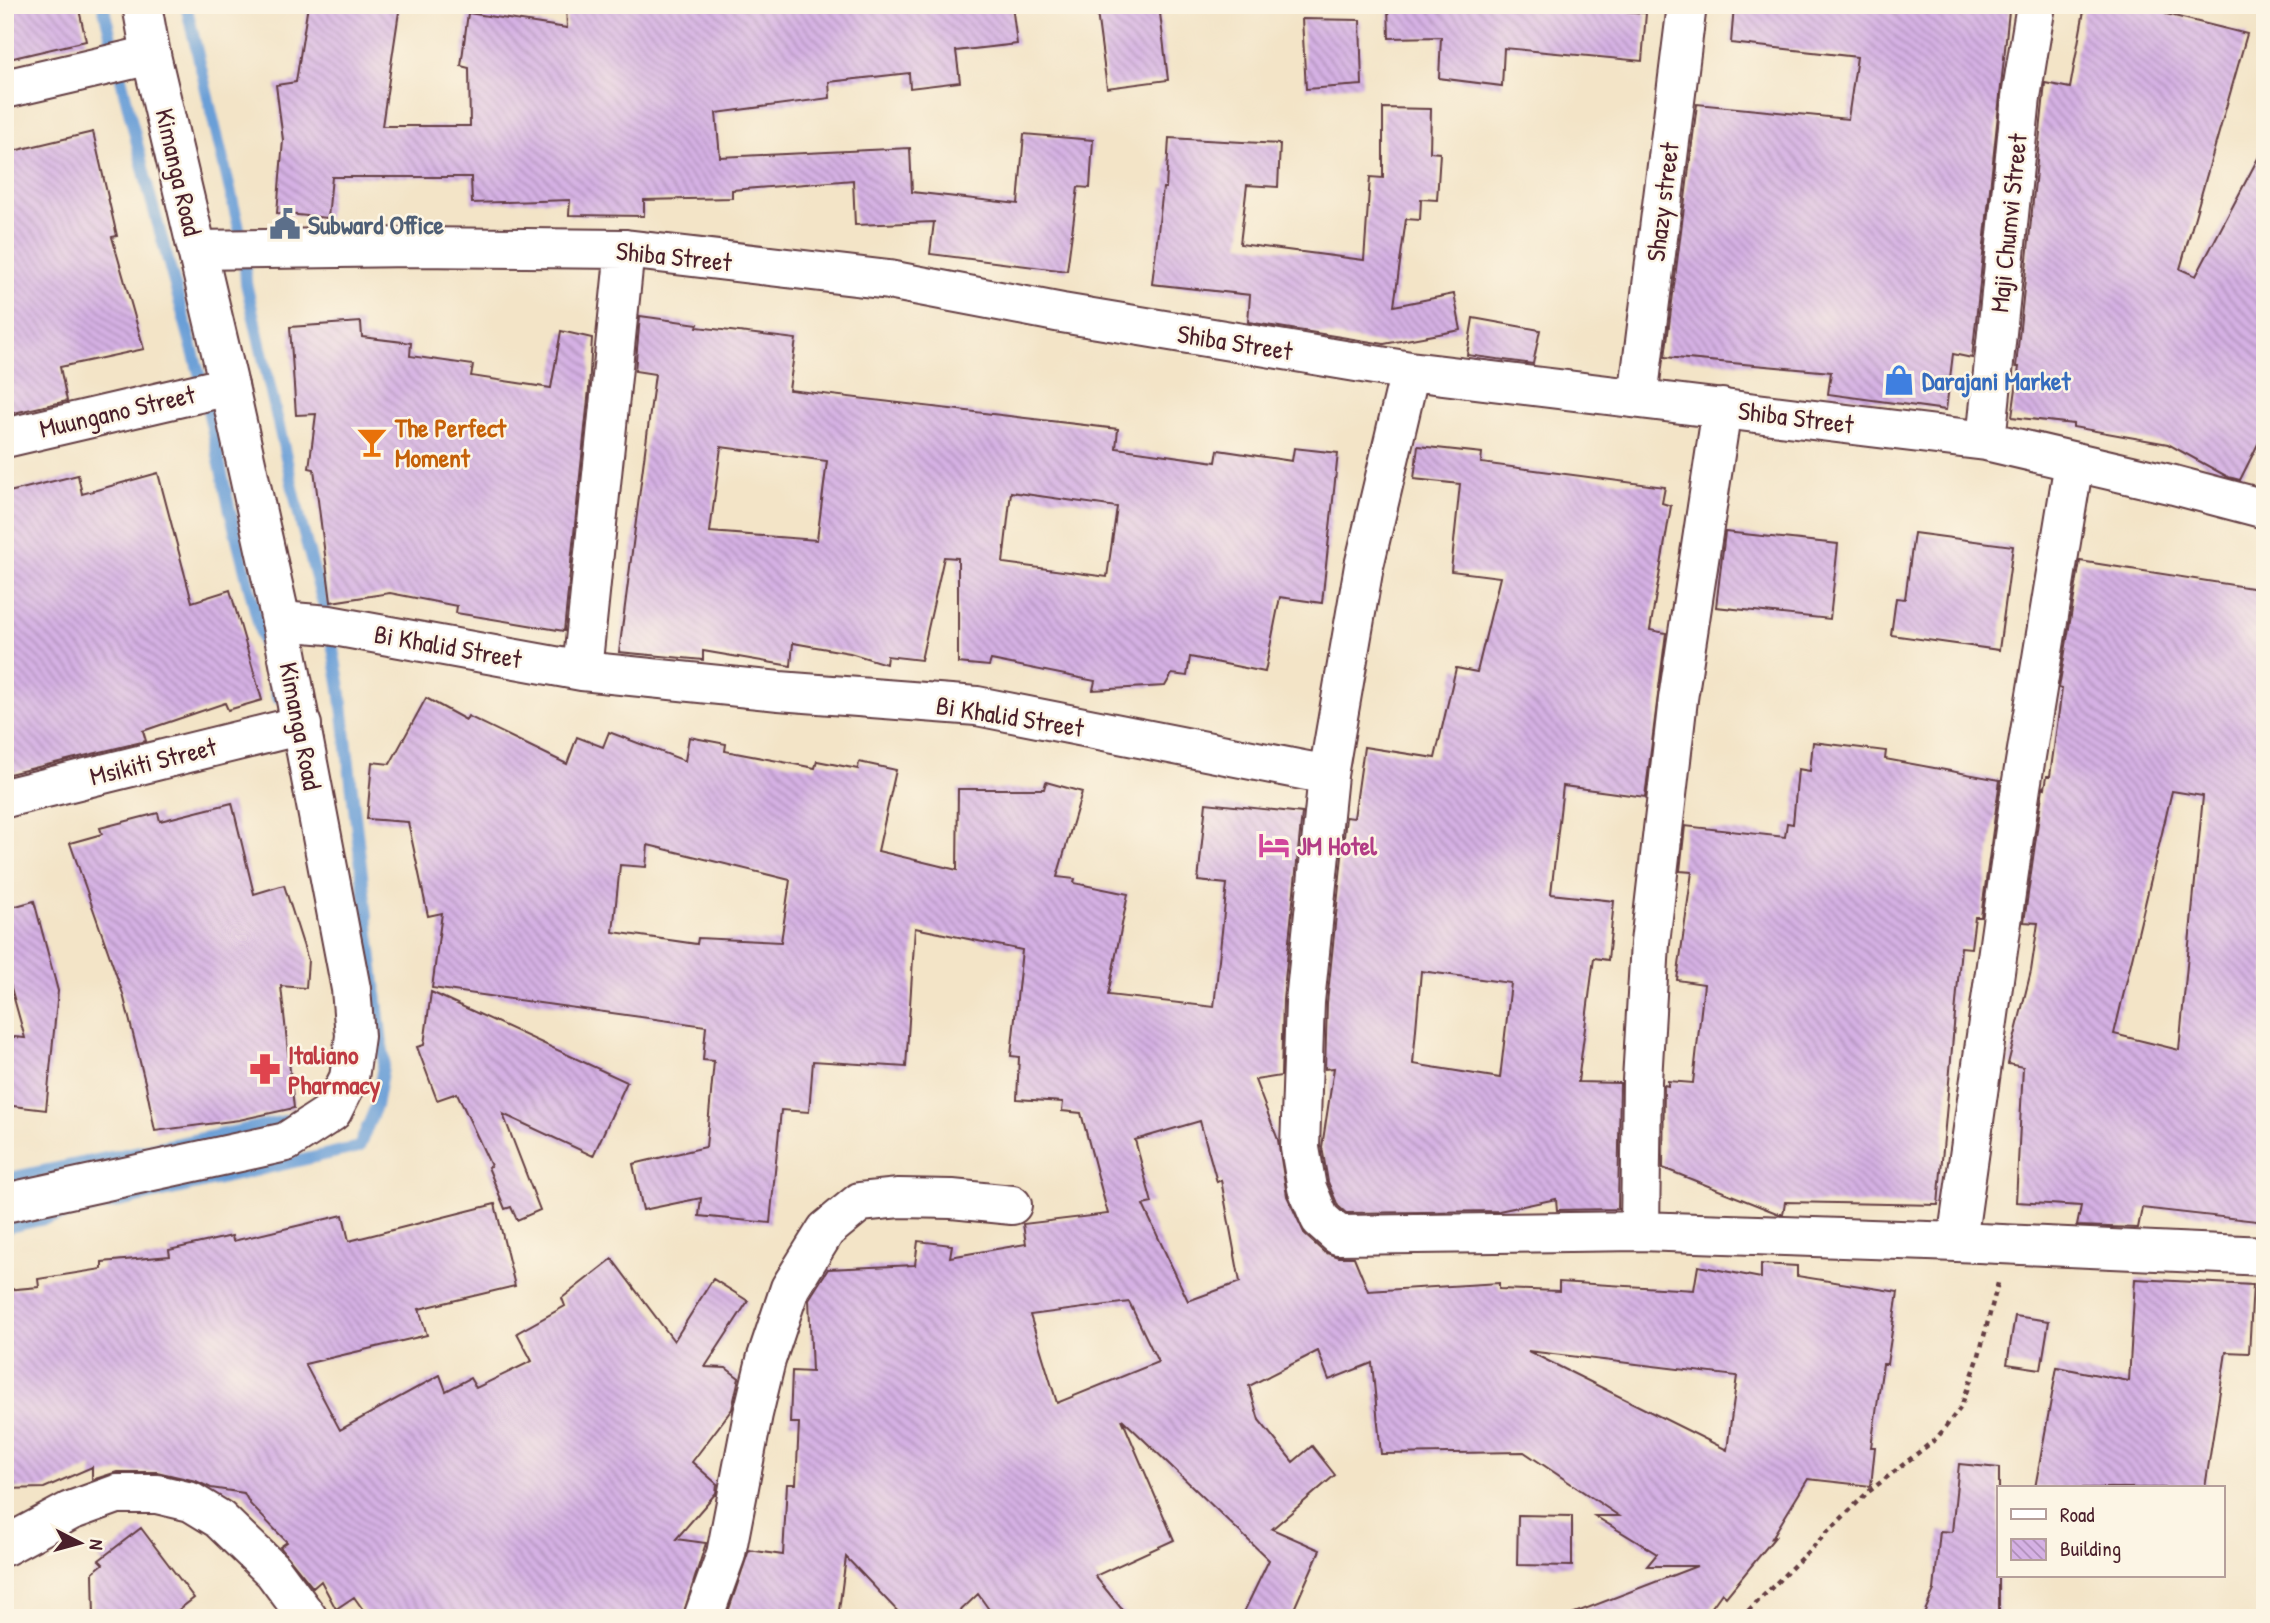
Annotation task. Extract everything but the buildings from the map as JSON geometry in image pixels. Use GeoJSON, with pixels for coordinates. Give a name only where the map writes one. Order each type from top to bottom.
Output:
{"type":"FeatureCollection","features":[{"type":"Feature","properties":{"kind":"street","name":"Kimanga Road"},"geometry":{"type":"LineString","coordinates":[[5,1203],[286,1142],[332,1112],[349,1078],[355,1036],[351,989],[281,621],[151,55],[142,5]]}},
{"type":"Feature","properties":{"kind":"street","name":"Shazy street"},"geometry":{"type":"LineString","coordinates":[[1638,398],[1687,5]]}},
{"type":"Feature","properties":{"kind":"street","name":"Maji Chumvi Street"},"geometry":{"type":"LineString","coordinates":[[1986,441],[2021,97],[2036,5]]}},
{"type":"Feature","properties":{"kind":"street"},"geometry":{"type":"LineString","coordinates":[[5,89],[151,55]]}},
{"type":"Feature","properties":{"kind":"street","name":"Shiba Street"},"geometry":{"type":"LineString","coordinates":[[197,250],[412,247],[625,249],[889,280],[1062,313],[1410,371],[1986,441],[2265,509]]}},
{"type":"Feature","properties":{"kind":"street"},"geometry":{"type":"LineString","coordinates":[[582,671],[625,249]]}},
{"type":"Feature","properties":{"kind":"street"},"geometry":{"type":"LineString","coordinates":[[1410,371],[1364,566],[1328,775],[1305,1002],[1300,1104],[1300,1148],[1307,1188],[1320,1219],[1338,1235],[1640,1231],[2265,1256]]}},
{"type":"Feature","properties":{"kind":"street","name":"Muungano Street"},"geometry":{"type":"LineString","coordinates":[[5,438],[229,386]]}},
{"type":"Feature","properties":{"kind":"street"},"geometry":{"type":"LineString","coordinates":[[1640,1231],[1642,1081],[1650,943],[1678,699],[1722,408]]}},
{"type":"Feature","properties":{"kind":"street"},"geometry":{"type":"LineString","coordinates":[[1957,1242],[2021,787],[2074,462]]}},
{"type":"Feature","properties":{"kind":"street","name":"Bi Khalid Street"},"geometry":{"type":"LineString","coordinates":[[281,621],[329,625],[582,671],[779,691],[977,706],[1328,775]]}},
{"type":"Feature","properties":{"kind":"street","name":"Msikiti Street"},"geometry":{"type":"LineString","coordinates":[[5,798],[302,725]]}},
{"type":"Feature","properties":{"kind":"street"},"geometry":{"type":"LineString","coordinates":[[703,1618],[726,1553],[766,1360],[790,1288],[826,1230],[860,1202],[899,1198],[953,1199],[1012,1205]]}},
{"type":"Feature","properties":{"kind":"street"},"geometry":{"type":"LineString","coordinates":[[5,1546],[70,1511],[117,1494],[157,1494],[191,1502],[219,1518],[273,1571],[308,1618]]}},
{"type":"Feature","properties":{"kind":"path"},"geometry":{"type":"LineString","coordinates":[[1741,1618],[1867,1493],[1937,1438],[1961,1407],[1978,1359],[2008,1245]]}},
{"type":"Feature","properties":{"kind":"waterway"},"geometry":{"type":"LineString","coordinates":[[103,5],[149,192],[204,391],[230,511],[277,697]]}},
{"type":"Feature","properties":{"kind":"waterway"},"geometry":{"type":"LineString","coordinates":[[5,1228],[359,1147],[376,1106],[384,1061],[340,688],[329,625],[302,527],[246,283],[244,249],[186,5]]}},
{"type":"Feature","properties":{"kind":"waterway"},"geometry":{"type":"LineString","coordinates":[[5,1179],[290,1120],[298,1115]]}},
{"type":"Feature","properties":{"kind":"place","name":"Subward Office"},"geometry":{"type":"Point","coordinates":[285,224]}},
{"type":"Feature","properties":{"kind":"place","name":"Darajani Market"},"geometry":{"type":"Point","coordinates":[1899,380]}},
{"type":"Feature","properties":{"kind":"place","name":"The Perfect Moment"},"geometry":{"type":"Point","coordinates":[372,442]}},
{"type":"Feature","properties":{"kind":"place","name":"JM Hotel"},"geometry":{"type":"Point","coordinates":[1274,845]}},
{"type":"Feature","properties":{"kind":"place","name":"Italiano Pharmacy"},"geometry":{"type":"Point","coordinates":[265,1069]}}]}
